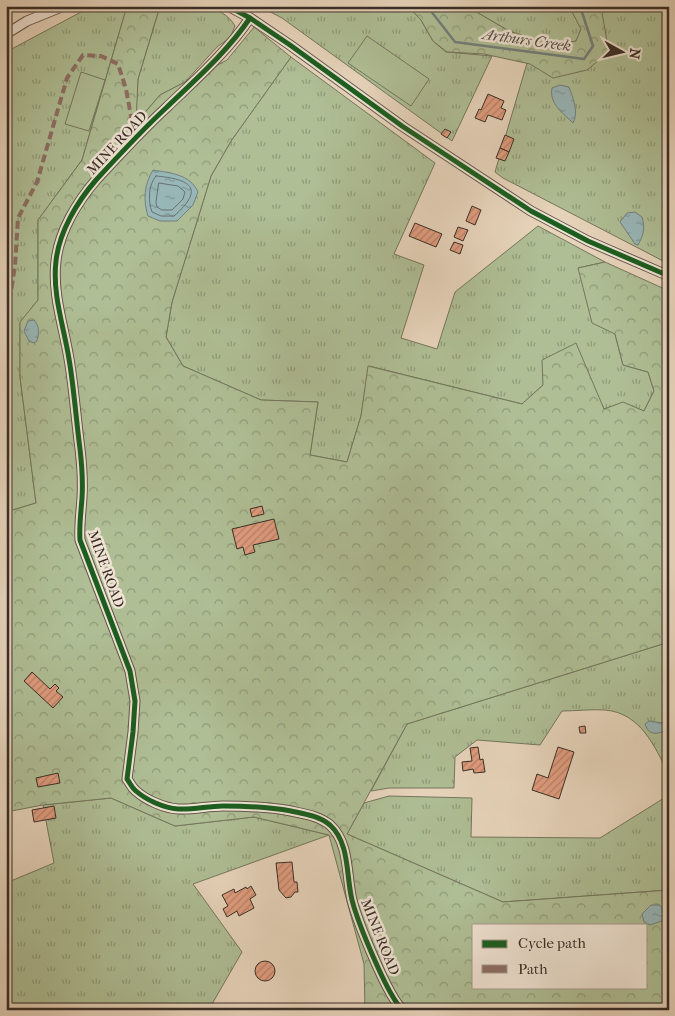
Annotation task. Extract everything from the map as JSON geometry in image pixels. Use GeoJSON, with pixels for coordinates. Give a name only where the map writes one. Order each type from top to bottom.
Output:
{"type":"FeatureCollection","features":[{"type":"Feature","properties":{"kind":"street"},"geometry":{"type":"LineString","coordinates":[[6,34],[27,21],[64,6]]}},
{"type":"Feature","properties":{"kind":"street"},"geometry":{"type":"LineString","coordinates":[[228,6],[250,18],[402,126],[531,211],[588,241],[669,276]]}},
{"type":"Feature","properties":{"kind":"street","name":"MINE ROAD"},"geometry":{"type":"LineString","coordinates":[[250,18],[238,36],[135,138],[94,183],[70,219],[61,240],[56,261],[56,285],[69,359],[80,451],[82,479],[80,540],[130,671],[135,701],[127,779],[136,791],[148,799],[177,809],[222,806],[277,809],[320,818],[330,825],[338,834],[344,847],[352,901],[361,927],[389,992],[403,1010]]}},
{"type":"Feature","properties":{"kind":"green space"},"geometry":{"type":"Polygon","coordinates":[[[98,6],[127,6],[82,160],[38,220],[38,300],[20,323],[20,377],[36,503],[6,512],[6,52],[81,12],[98,6]]]}},
{"type":"Feature","properties":{"kind":"green space"},"geometry":{"type":"Polygon","coordinates":[[[127,6],[160,6],[138,79],[136,123],[160,95],[227,60],[254,27],[291,57],[231,141],[211,176],[172,302],[166,337],[183,366],[261,400],[318,402],[310,455],[347,462],[361,416],[368,366],[522,404],[543,385],[542,360],[576,343],[604,409],[623,402],[644,411],[654,391],[648,372],[623,365],[615,334],[592,323],[578,268],[605,262],[669,291],[669,642],[407,724],[347,834],[503,902],[669,890],[669,1010],[365,1010],[364,964],[329,835],[254,817],[175,826],[111,798],[43,805],[6,812],[6,512],[36,503],[20,377],[20,322],[38,300],[38,220],[82,160],[127,6]]]}},
{"type":"Feature","properties":{"kind":"green space"},"geometry":{"type":"Polygon","coordinates":[[[160,6],[191,6],[212,9],[221,12],[235,26],[230,38],[218,46],[185,82],[160,95],[135,124],[138,79],[160,6]]]}},
{"type":"Feature","properties":{"kind":"green space"},"geometry":{"type":"Polygon","coordinates":[[[259,6],[408,6],[421,20],[433,41],[446,52],[492,56],[452,141],[282,18],[259,6]]]}},
{"type":"Feature","properties":{"kind":"green space"},"geometry":{"type":"Polygon","coordinates":[[[408,6],[466,6],[509,31],[552,46],[576,41],[581,29],[569,6],[613,6],[602,13],[609,52],[587,70],[553,78],[530,64],[484,54],[447,52],[433,41],[421,20],[408,6]]]}},
{"type":"Feature","properties":{"kind":"green space"},"geometry":{"type":"Polygon","coordinates":[[[466,6],[569,6],[582,29],[576,41],[552,46],[509,31],[466,6]]]}},
{"type":"Feature","properties":{"kind":"green space"},"geometry":{"type":"Polygon","coordinates":[[[613,6],[669,6],[669,36],[665,43],[669,48],[669,264],[503,178],[495,172],[527,63],[608,52],[601,13],[613,6]]]}},
{"type":"Feature","properties":{"kind":"green space"},"geometry":{"type":"Polygon","coordinates":[[[367,36],[429,79],[411,106],[348,63],[367,36]]]}},
{"type":"Feature","properties":{"kind":"green space"},"geometry":{"type":"Polygon","coordinates":[[[291,57],[435,163],[394,254],[424,265],[401,338],[437,349],[455,292],[538,226],[605,262],[578,268],[615,334],[623,365],[648,372],[654,391],[644,411],[623,403],[604,409],[543,385],[522,404],[369,366],[361,416],[347,462],[310,455],[318,402],[261,400],[183,366],[166,337],[172,302],[211,176],[231,141],[291,57]]]}},
{"type":"Feature","properties":{"kind":"green space"},"geometry":{"type":"Polygon","coordinates":[[[81,72],[105,80],[89,131],[65,124],[81,72]]]}},
{"type":"Feature","properties":{"kind":"green space"},"geometry":{"type":"Polygon","coordinates":[[[669,642],[669,775],[645,733],[628,717],[605,710],[562,711],[540,745],[477,740],[455,757],[454,788],[389,788],[371,791],[407,724],[669,642]]]}},
{"type":"Feature","properties":{"kind":"green space"},"geometry":{"type":"Polygon","coordinates":[[[669,795],[669,890],[503,902],[347,834],[364,803],[389,796],[472,798],[471,837],[600,838],[669,795]]]}},
{"type":"Feature","properties":{"kind":"green space"},"geometry":{"type":"Polygon","coordinates":[[[111,798],[175,826],[254,817],[329,835],[193,884],[242,952],[212,1004],[235,1010],[6,1010],[6,883],[54,863],[43,805],[111,798]]]}},
{"type":"Feature","properties":{"kind":"water"},"geometry":{"type":"Polygon","coordinates":[[[560,85],[569,87],[575,105],[575,119],[573,123],[558,108],[553,99],[552,88],[560,85]]]}},
{"type":"Feature","properties":{"kind":"water"},"geometry":{"type":"Polygon","coordinates":[[[153,170],[179,175],[190,181],[198,192],[193,205],[177,221],[160,221],[148,216],[145,193],[153,170]]]}},
{"type":"Feature","properties":{"kind":"water"},"geometry":{"type":"Polygon","coordinates":[[[635,212],[642,217],[643,224],[643,234],[638,245],[635,244],[620,222],[627,213],[635,212]]]}},
{"type":"Feature","properties":{"kind":"water"},"geometry":{"type":"Polygon","coordinates":[[[34,320],[39,333],[37,341],[34,343],[29,341],[24,331],[28,321],[34,320]]]}},
{"type":"Feature","properties":{"kind":"water"},"geometry":{"type":"Polygon","coordinates":[[[649,721],[669,724],[669,729],[652,733],[645,724],[649,721]]]}},
{"type":"Feature","properties":{"kind":"water"},"geometry":{"type":"Polygon","coordinates":[[[651,905],[662,907],[664,916],[662,921],[650,925],[644,922],[642,914],[651,905]]]}},
{"type":"Feature","properties":{"kind":"building"},"geometry":{"type":"Polygon","coordinates":[[[488,94],[504,101],[501,108],[506,110],[502,120],[488,115],[485,122],[475,118],[488,94]]]}},
{"type":"Feature","properties":{"kind":"building"},"geometry":{"type":"Polygon","coordinates":[[[445,129],[451,132],[447,138],[441,134],[445,129]]]}},
{"type":"Feature","properties":{"kind":"building"},"geometry":{"type":"Polygon","coordinates":[[[505,135],[514,139],[509,152],[500,148],[505,135]]]}},
{"type":"Feature","properties":{"kind":"building"},"geometry":{"type":"Polygon","coordinates":[[[500,148],[509,152],[505,161],[496,158],[500,148]]]}},
{"type":"Feature","properties":{"kind":"building"},"geometry":{"type":"Polygon","coordinates":[[[472,206],[481,210],[475,225],[466,221],[472,206]]]}},
{"type":"Feature","properties":{"kind":"building"},"geometry":{"type":"Polygon","coordinates":[[[415,223],[442,234],[436,247],[409,236],[415,223]]]}},
{"type":"Feature","properties":{"kind":"building"},"geometry":{"type":"Polygon","coordinates":[[[458,227],[468,230],[463,241],[454,237],[458,227]]]}},
{"type":"Feature","properties":{"kind":"building"},"geometry":{"type":"Polygon","coordinates":[[[454,242],[463,245],[460,254],[450,250],[454,242]]]}},
{"type":"Feature","properties":{"kind":"building"},"geometry":{"type":"Polygon","coordinates":[[[262,506],[264,514],[252,517],[250,509],[262,506]]]}},
{"type":"Feature","properties":{"kind":"building"},"geometry":{"type":"Polygon","coordinates":[[[274,519],[279,539],[253,545],[255,552],[245,555],[243,547],[237,549],[232,529],[274,519]]]}},
{"type":"Feature","properties":{"kind":"building"},"geometry":{"type":"Polygon","coordinates":[[[32,672],[50,689],[55,684],[59,688],[56,691],[63,697],[53,708],[24,681],[32,672]]]}},
{"type":"Feature","properties":{"kind":"building"},"geometry":{"type":"Polygon","coordinates":[[[585,726],[586,733],[580,733],[579,727],[585,726]]]}},
{"type":"Feature","properties":{"kind":"building"},"geometry":{"type":"Polygon","coordinates":[[[478,747],[480,760],[483,759],[485,772],[474,773],[473,769],[463,771],[462,762],[472,761],[470,748],[478,747]]]}},
{"type":"Feature","properties":{"kind":"building"},"geometry":{"type":"Polygon","coordinates":[[[558,747],[574,752],[559,799],[532,790],[537,774],[548,778],[558,747]]]}},
{"type":"Feature","properties":{"kind":"building"},"geometry":{"type":"Polygon","coordinates":[[[58,773],[60,783],[38,787],[36,778],[58,773]]]}},
{"type":"Feature","properties":{"kind":"building"},"geometry":{"type":"Polygon","coordinates":[[[54,806],[56,818],[34,822],[32,810],[54,806]]]}},
{"type":"Feature","properties":{"kind":"building"},"geometry":{"type":"Polygon","coordinates":[[[292,862],[294,882],[297,882],[298,892],[286,898],[279,890],[276,863],[292,862]]]}},
{"type":"Feature","properties":{"kind":"building"},"geometry":{"type":"Polygon","coordinates":[[[251,886],[256,895],[250,899],[254,908],[239,916],[237,911],[227,917],[223,909],[228,906],[222,895],[234,889],[235,893],[251,886]]]}},
{"type":"Feature","properties":{"kind":"building"},"geometry":{"type":"Polygon","coordinates":[[[265,961],[272,964],[275,971],[272,978],[265,981],[258,978],[255,971],[258,964],[265,961]]]}},
{"type":"Feature","properties":{"kind":"waterway","name":"Arthurs Creek"},"geometry":{"type":"LineString","coordinates":[[427,6],[455,42],[584,59],[593,46],[580,6]]}},
{"type":"Feature","properties":{"kind":"marked path"},"geometry":{"type":"LineString","coordinates":[[6,324],[15,266],[18,218],[37,182],[67,78],[83,55],[101,56],[118,64],[126,89],[135,138]]}},
{"type":"Feature","properties":{"kind":"cycle path"},"geometry":{"type":"LineString","coordinates":[[228,6],[250,18],[290,45],[402,126],[531,211],[588,241],[669,276]]}},
{"type":"Feature","properties":{"kind":"cycle path"},"geometry":{"type":"LineString","coordinates":[[250,18],[221,54],[96,180],[70,218],[61,239],[55,273],[59,310],[71,370],[81,455],[82,498],[80,540],[130,671],[135,701],[127,779],[132,787],[150,800],[178,809],[223,806],[274,809],[312,816],[330,825],[336,832],[344,850],[352,900],[366,940],[389,991],[403,1010]]}}]}
